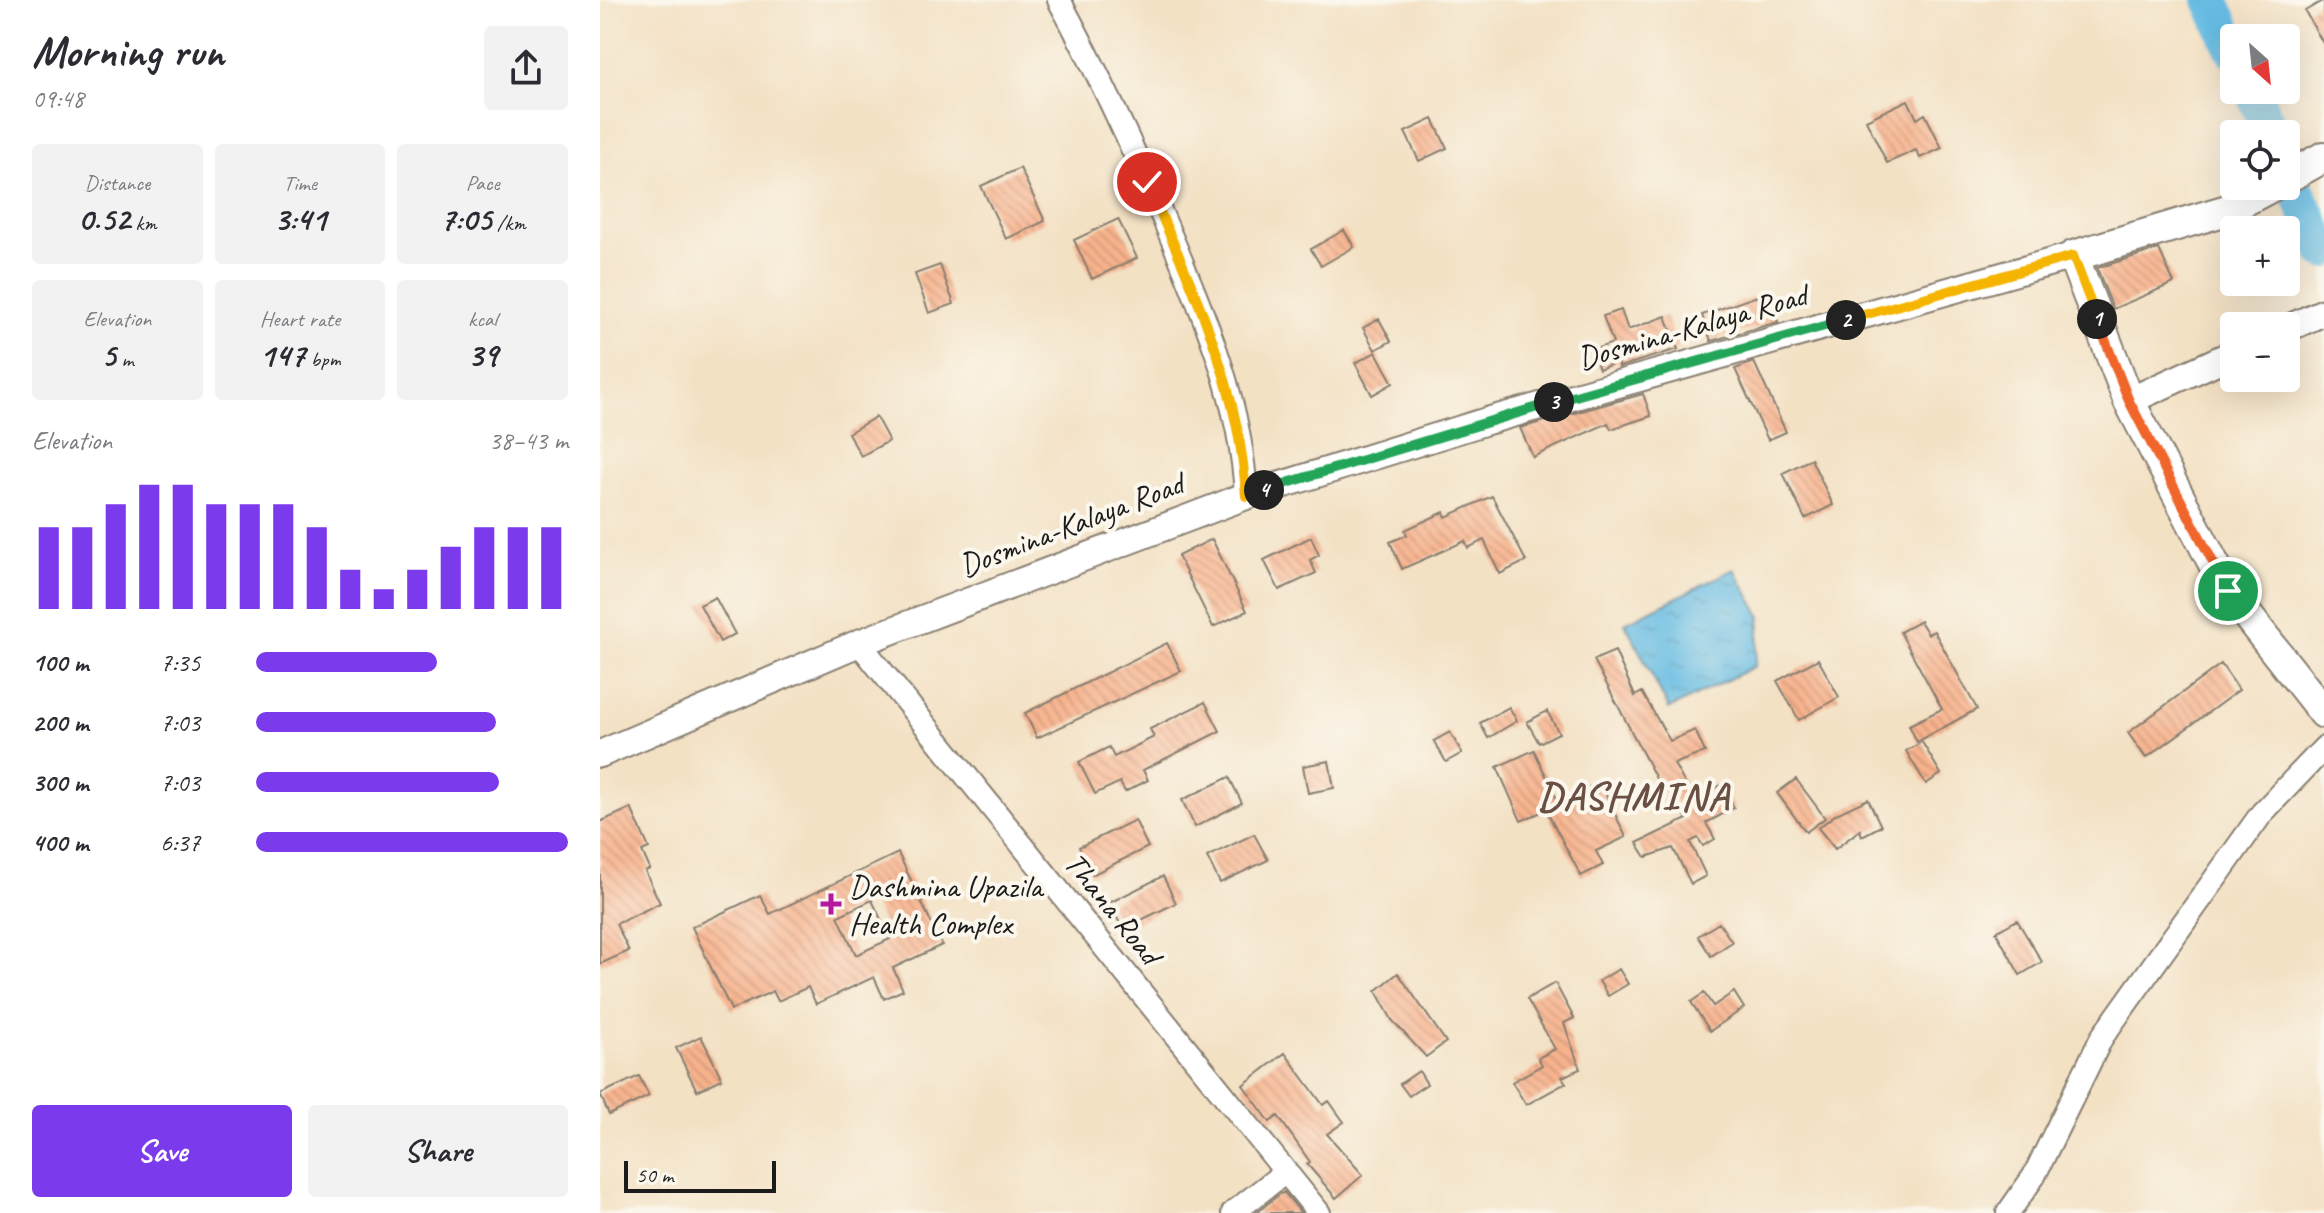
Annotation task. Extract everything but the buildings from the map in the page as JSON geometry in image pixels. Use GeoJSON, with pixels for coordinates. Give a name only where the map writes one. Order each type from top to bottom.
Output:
{"type":"FeatureCollection","features":[{"type":"Feature","properties":{"kind":"main road"},"geometry":{"type":"LineString","coordinates":[[2300,170],[2324,157]]}},
{"type":"Feature","properties":{"kind":"main road","name":"Dosmina-Kalaya Road"},"geometry":{"type":"LineString","coordinates":[[2073,256],[2227,210],[2246,200]]}},
{"type":"Feature","properties":{"kind":"main road"},"geometry":{"type":"LineString","coordinates":[[2073,256],[2129,401],[2228,591],[2319,706]]}},
{"type":"Feature","properties":{"kind":"street"},"geometry":{"type":"LineString","coordinates":[[1059,0],[1147,182],[1194,291],[1232,396],[1244,450],[1246,496]]}},
{"type":"Feature","properties":{"kind":"street","name":"Dosmina-Kalaya Road"},"geometry":{"type":"LineString","coordinates":[[600,754],[859,643],[1246,496],[1487,421],[2073,256]]}},
{"type":"Feature","properties":{"kind":"street"},"geometry":{"type":"LineString","coordinates":[[2300,323],[2324,312]]}},
{"type":"Feature","properties":{"kind":"street"},"geometry":{"type":"LineString","coordinates":[[2129,401],[2220,359]]}},
{"type":"Feature","properties":{"kind":"street","name":"Thana Road"},"geometry":{"type":"LineString","coordinates":[[859,643],[1319,1213]]}},
{"type":"Feature","properties":{"kind":"street"},"geometry":{"type":"LineString","coordinates":[[2008,1213],[2034,1176],[2102,1037],[2262,813],[2324,748]]}},
{"type":"Feature","properties":{"kind":"street"},"geometry":{"type":"LineString","coordinates":[[1233,1213],[1284,1173]]}},
{"type":"Feature","properties":{"kind":"water"},"geometry":{"type":"Polygon","coordinates":[[[1734,569],[1761,616],[1755,666],[1669,709],[1625,623],[1734,569]]]}},
{"type":"Feature","properties":{"kind":"waterway"},"geometry":{"type":"LineString","coordinates":[[2211,0],[2222,24]]}},
{"type":"Feature","properties":{"kind":"waterway"},"geometry":{"type":"LineString","coordinates":[[2258,104],[2266,120]]}},
{"type":"Feature","properties":{"kind":"waterway"},"geometry":{"type":"LineString","coordinates":[[2300,197],[2324,251]]}},
{"type":"Feature","properties":{"kind":"place","name":"Dashmina Upazila Health Complex"},"geometry":{"type":"Point","coordinates":[831,904]}},
{"type":"Feature","properties":{"kind":"district","name":"DASHMINA"},"geometry":{"type":"Point","coordinates":[1634,795]}},
{"type":"Feature","properties":{"kind":"route"},"geometry":{"type":"LineString","coordinates":[[1147,182],[1194,291],[1232,396],[1244,450],[1246,496],[1487,421],[2073,256],[2129,401],[2228,591]]}}]}
